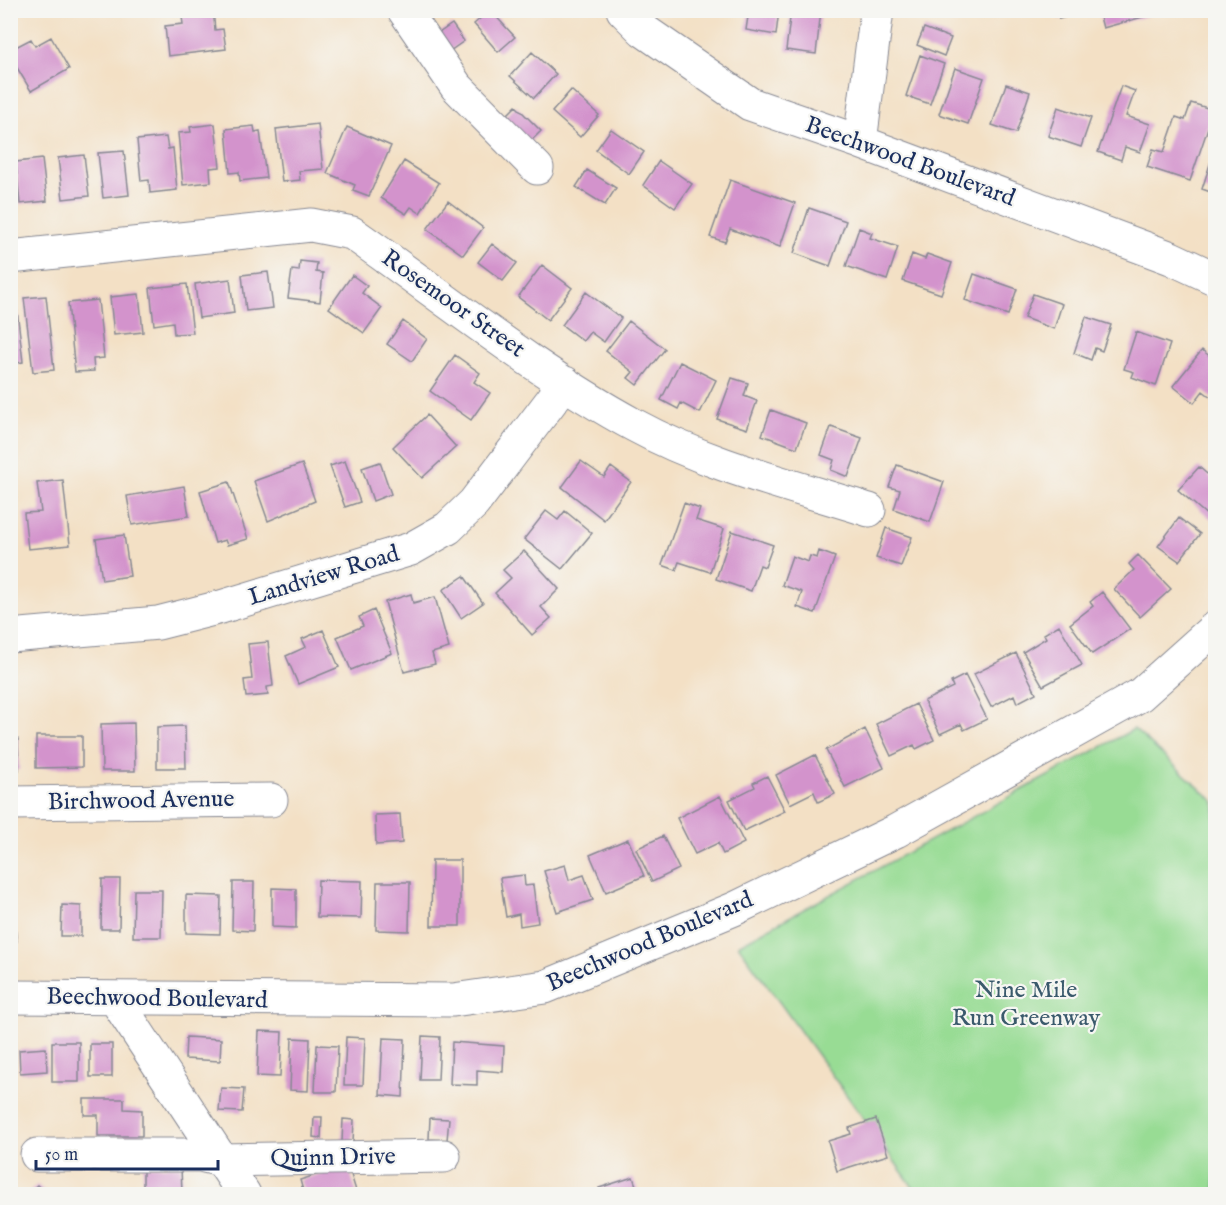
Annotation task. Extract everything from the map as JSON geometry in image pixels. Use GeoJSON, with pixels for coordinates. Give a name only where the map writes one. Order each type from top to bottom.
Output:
{"type":"FeatureCollection","features":[{"type":"Feature","properties":{"kind":"street"},"geometry":{"type":"LineString","coordinates":[[404,10],[456,86],[537,168]]}},
{"type":"Feature","properties":{"kind":"street","name":"Beechwood Boulevard"},"geometry":{"type":"LineString","coordinates":[[623,10],[643,30],[750,104],[860,142],[1171,258],[1215,279]]}},
{"type":"Feature","properties":{"kind":"street"},"geometry":{"type":"LineString","coordinates":[[860,142],[877,10]]}},
{"type":"Feature","properties":{"kind":"street","name":"Rosemoor Street"},"geometry":{"type":"LineString","coordinates":[[13,247],[311,225],[352,233],[565,383],[635,426],[709,459],[869,510]]}},
{"type":"Feature","properties":{"kind":"street","name":"Landview Road"},"geometry":{"type":"LineString","coordinates":[[10,636],[159,623],[221,607],[411,549],[448,528],[474,503],[565,383]]}},
{"type":"Feature","properties":{"kind":"street","name":"Beechwood Boulevard"},"geometry":{"type":"LineString","coordinates":[[10,997],[116,1000],[453,1000],[545,987],[734,909],[896,831],[1140,695],[1215,627]]}},
{"type":"Feature","properties":{"kind":"street","name":"Birchwood Avenue"},"geometry":{"type":"LineString","coordinates":[[10,803],[271,800]]}},
{"type":"Feature","properties":{"kind":"street"},"geometry":{"type":"LineString","coordinates":[[116,1000],[244,1194]]}},
{"type":"Feature","properties":{"kind":"street","name":"Quinn Drive"},"geometry":{"type":"LineString","coordinates":[[37,1155],[200,1155],[221,1160],[444,1156]]}},
{"type":"Feature","properties":{"kind":"path"},"geometry":{"type":"LineString","coordinates":[[10,190],[13,247]]}},
{"type":"Feature","properties":{"kind":"green space","name":"Nine Mile Run Greenway"},"geometry":{"type":"Polygon","coordinates":[[[1134,729],[1215,802],[1215,1194],[918,1194],[738,945],[1134,729]]]}},
{"type":"Feature","properties":{"kind":"building"},"geometry":{"type":"Polygon","coordinates":[[[181,10],[213,10],[215,30],[223,29],[226,49],[168,56],[165,26],[183,24],[181,10]]]}},
{"type":"Feature","properties":{"kind":"building"},"geometry":{"type":"Polygon","coordinates":[[[490,10],[515,37],[498,52],[474,24],[490,10]]]}},
{"type":"Feature","properties":{"kind":"building"},"geometry":{"type":"Polygon","coordinates":[[[749,10],[779,10],[776,35],[746,30],[749,10]]]}},
{"type":"Feature","properties":{"kind":"building"},"geometry":{"type":"Polygon","coordinates":[[[791,10],[821,10],[816,54],[786,50],[791,10]]]}},
{"type":"Feature","properties":{"kind":"building"},"geometry":{"type":"Polygon","coordinates":[[[1057,10],[1088,10],[1088,11],[1059,19],[1057,10]]]}},
{"type":"Feature","properties":{"kind":"building"},"geometry":{"type":"Polygon","coordinates":[[[1092,10],[1149,10],[1150,15],[1103,28],[1099,13],[1092,10]]]}},
{"type":"Feature","properties":{"kind":"building"},"geometry":{"type":"Polygon","coordinates":[[[452,24],[464,41],[447,53],[436,35],[452,24]]]}},
{"type":"Feature","properties":{"kind":"building"},"geometry":{"type":"Polygon","coordinates":[[[924,28],[951,38],[944,56],[917,45],[924,28]]]}},
{"type":"Feature","properties":{"kind":"building"},"geometry":{"type":"Polygon","coordinates":[[[51,37],[69,69],[31,91],[10,56],[10,50],[31,39],[35,46],[51,37]]]}},
{"type":"Feature","properties":{"kind":"building"},"geometry":{"type":"Polygon","coordinates":[[[532,52],[556,74],[534,98],[510,76],[532,52]]]}},
{"type":"Feature","properties":{"kind":"building"},"geometry":{"type":"Polygon","coordinates":[[[920,55],[944,64],[930,104],[906,96],[920,55]]]}},
{"type":"Feature","properties":{"kind":"building"},"geometry":{"type":"Polygon","coordinates":[[[955,68],[984,78],[968,124],[939,114],[955,68]]]}},
{"type":"Feature","properties":{"kind":"building"},"geometry":{"type":"Polygon","coordinates":[[[1006,84],[1030,92],[1016,133],[992,125],[1006,84]]]}},
{"type":"Feature","properties":{"kind":"building"},"geometry":{"type":"Polygon","coordinates":[[[1121,86],[1135,91],[1126,116],[1150,124],[1140,152],[1125,147],[1121,160],[1098,152],[1121,86]]]}},
{"type":"Feature","properties":{"kind":"building"},"geometry":{"type":"Polygon","coordinates":[[[571,90],[599,115],[580,137],[552,112],[571,90]]]}},
{"type":"Feature","properties":{"kind":"building"},"geometry":{"type":"Polygon","coordinates":[[[1191,103],[1214,110],[1190,181],[1147,167],[1153,149],[1164,152],[1176,117],[1185,120],[1191,103]]]}},
{"type":"Feature","properties":{"kind":"building"},"geometry":{"type":"Polygon","coordinates":[[[516,106],[541,131],[529,143],[504,118],[516,106]]]}},
{"type":"Feature","properties":{"kind":"building"},"geometry":{"type":"Polygon","coordinates":[[[1058,107],[1091,118],[1081,147],[1048,136],[1058,107]]]}},
{"type":"Feature","properties":{"kind":"building"},"geometry":{"type":"Polygon","coordinates":[[[215,124],[220,167],[210,168],[211,182],[183,185],[178,133],[191,132],[190,127],[215,124]]]}},
{"type":"Feature","properties":{"kind":"building"},"geometry":{"type":"Polygon","coordinates":[[[318,124],[323,169],[299,171],[300,180],[282,182],[276,129],[318,124]]]}},
{"type":"Feature","properties":{"kind":"building"},"geometry":{"type":"Polygon","coordinates":[[[254,126],[255,132],[260,131],[266,178],[240,181],[239,172],[230,173],[226,129],[254,126]]]}},
{"type":"Feature","properties":{"kind":"building"},"geometry":{"type":"Polygon","coordinates":[[[347,127],[391,146],[369,196],[353,190],[355,185],[327,173],[347,127]]]}},
{"type":"Feature","properties":{"kind":"building"},"geometry":{"type":"Polygon","coordinates":[[[611,129],[644,152],[629,174],[596,150],[611,129]]]}},
{"type":"Feature","properties":{"kind":"building"},"geometry":{"type":"Polygon","coordinates":[[[166,137],[168,149],[173,148],[177,190],[150,193],[149,180],[141,181],[137,140],[166,137]]]}},
{"type":"Feature","properties":{"kind":"building"},"geometry":{"type":"Polygon","coordinates":[[[124,151],[129,195],[103,198],[98,153],[124,151]]]}},
{"type":"Feature","properties":{"kind":"building"},"geometry":{"type":"Polygon","coordinates":[[[84,155],[89,196],[63,199],[58,158],[84,155]]]}},
{"type":"Feature","properties":{"kind":"building"},"geometry":{"type":"Polygon","coordinates":[[[1213,155],[1216,156],[1216,194],[1202,189],[1213,155]]]}},
{"type":"Feature","properties":{"kind":"building"},"geometry":{"type":"Polygon","coordinates":[[[42,159],[47,201],[20,204],[16,162],[42,159]]]}},
{"type":"Feature","properties":{"kind":"building"},"geometry":{"type":"Polygon","coordinates":[[[404,161],[439,183],[420,213],[411,207],[406,214],[381,198],[404,161]]]}},
{"type":"Feature","properties":{"kind":"building"},"geometry":{"type":"Polygon","coordinates":[[[659,161],[692,184],[675,208],[643,185],[659,161]]]}},
{"type":"Feature","properties":{"kind":"building"},"geometry":{"type":"Polygon","coordinates":[[[587,170],[616,188],[605,205],[576,187],[587,170]]]}},
{"type":"Feature","properties":{"kind":"building"},"geometry":{"type":"Polygon","coordinates":[[[730,180],[795,203],[780,247],[730,229],[725,242],[710,237],[730,180]]]}},
{"type":"Feature","properties":{"kind":"building"},"geometry":{"type":"Polygon","coordinates":[[[448,201],[483,228],[463,255],[427,229],[448,201]]]}},
{"type":"Feature","properties":{"kind":"building"},"geometry":{"type":"Polygon","coordinates":[[[809,208],[846,221],[830,266],[794,253],[809,208]]]}},
{"type":"Feature","properties":{"kind":"building"},"geometry":{"type":"Polygon","coordinates":[[[859,228],[872,233],[870,238],[898,247],[887,280],[846,266],[859,228]]]}},
{"type":"Feature","properties":{"kind":"building"},"geometry":{"type":"Polygon","coordinates":[[[492,244],[517,263],[503,281],[478,262],[492,244]]]}},
{"type":"Feature","properties":{"kind":"building"},"geometry":{"type":"Polygon","coordinates":[[[912,254],[925,259],[927,254],[952,263],[941,294],[903,281],[912,254]]]}},
{"type":"Feature","properties":{"kind":"building"},"geometry":{"type":"Polygon","coordinates":[[[300,261],[317,263],[316,272],[323,273],[320,302],[288,298],[292,270],[299,271],[300,261]]]}},
{"type":"Feature","properties":{"kind":"building"},"geometry":{"type":"Polygon","coordinates":[[[542,265],[572,288],[548,320],[518,297],[542,265]]]}},
{"type":"Feature","properties":{"kind":"building"},"geometry":{"type":"Polygon","coordinates":[[[268,272],[273,308],[246,311],[242,275],[268,272]]]}},
{"type":"Feature","properties":{"kind":"building"},"geometry":{"type":"Polygon","coordinates":[[[974,274],[1017,289],[1008,315],[965,300],[974,274]]]}},
{"type":"Feature","properties":{"kind":"building"},"geometry":{"type":"Polygon","coordinates":[[[352,275],[367,286],[362,293],[382,308],[364,333],[329,308],[352,275]]]}},
{"type":"Feature","properties":{"kind":"building"},"geometry":{"type":"Polygon","coordinates":[[[230,279],[234,313],[199,318],[195,284],[230,279]]]}},
{"type":"Feature","properties":{"kind":"building"},"geometry":{"type":"Polygon","coordinates":[[[187,284],[193,333],[174,334],[173,322],[154,325],[150,288],[187,284]]]}},
{"type":"Feature","properties":{"kind":"building"},"geometry":{"type":"Polygon","coordinates":[[[586,292],[621,318],[604,342],[590,332],[583,341],[562,325],[586,292]]]}},
{"type":"Feature","properties":{"kind":"building"},"geometry":{"type":"Polygon","coordinates":[[[139,294],[143,332],[114,335],[110,297],[139,294]]]}},
{"type":"Feature","properties":{"kind":"building"},"geometry":{"type":"Polygon","coordinates":[[[1033,294],[1062,304],[1054,329],[1024,318],[1033,294]]]}},
{"type":"Feature","properties":{"kind":"building"},"geometry":{"type":"Polygon","coordinates":[[[46,296],[54,370],[33,372],[24,298],[46,296]]]}},
{"type":"Feature","properties":{"kind":"building"},"geometry":{"type":"Polygon","coordinates":[[[98,300],[104,358],[93,359],[94,371],[75,372],[68,303],[98,300]]]}},
{"type":"Feature","properties":{"kind":"building"},"geometry":{"type":"Polygon","coordinates":[[[17,310],[23,362],[10,364],[10,311],[17,310]]]}},
{"type":"Feature","properties":{"kind":"building"},"geometry":{"type":"Polygon","coordinates":[[[1086,317],[1111,325],[1102,351],[1095,348],[1091,360],[1074,353],[1086,317]]]}},
{"type":"Feature","properties":{"kind":"building"},"geometry":{"type":"Polygon","coordinates":[[[403,321],[427,339],[412,361],[387,344],[403,321]]]}},
{"type":"Feature","properties":{"kind":"building"},"geometry":{"type":"Polygon","coordinates":[[[629,321],[665,349],[637,385],[628,378],[633,372],[606,351],[629,321]]]}},
{"type":"Feature","properties":{"kind":"building"},"geometry":{"type":"Polygon","coordinates":[[[1136,332],[1170,344],[1156,386],[1132,377],[1134,372],[1124,369],[1136,332]]]}},
{"type":"Feature","properties":{"kind":"building"},"geometry":{"type":"Polygon","coordinates":[[[1202,350],[1216,361],[1216,401],[1203,391],[1194,403],[1173,386],[1202,350]]]}},
{"type":"Feature","properties":{"kind":"building"},"geometry":{"type":"Polygon","coordinates":[[[455,355],[480,373],[474,382],[490,393],[471,420],[430,391],[455,355]]]}},
{"type":"Feature","properties":{"kind":"building"},"geometry":{"type":"Polygon","coordinates":[[[680,362],[716,380],[700,413],[681,403],[678,409],[661,400],[680,362]]]}},
{"type":"Feature","properties":{"kind":"building"},"geometry":{"type":"Polygon","coordinates":[[[732,378],[748,383],[744,396],[757,401],[747,429],[717,419],[732,378]]]}},
{"type":"Feature","properties":{"kind":"building"},"geometry":{"type":"Polygon","coordinates":[[[771,410],[806,423],[797,448],[762,435],[771,410]]]}},
{"type":"Feature","properties":{"kind":"building"},"geometry":{"type":"Polygon","coordinates":[[[427,415],[456,447],[422,478],[393,447],[427,415]]]}},
{"type":"Feature","properties":{"kind":"building"},"geometry":{"type":"Polygon","coordinates":[[[831,427],[862,438],[848,477],[831,470],[834,460],[821,455],[831,427]]]}},
{"type":"Feature","properties":{"kind":"building"},"geometry":{"type":"Polygon","coordinates":[[[345,461],[360,502],[345,507],[330,466],[345,461]]]}},
{"type":"Feature","properties":{"kind":"building"},"geometry":{"type":"Polygon","coordinates":[[[581,461],[604,477],[611,467],[631,482],[604,520],[562,487],[581,461]]]}},
{"type":"Feature","properties":{"kind":"building"},"geometry":{"type":"Polygon","coordinates":[[[380,462],[391,494],[373,501],[362,468],[380,462]]]}},
{"type":"Feature","properties":{"kind":"building"},"geometry":{"type":"Polygon","coordinates":[[[302,464],[315,501],[268,521],[254,481],[302,464]]]}},
{"type":"Feature","properties":{"kind":"building"},"geometry":{"type":"Polygon","coordinates":[[[897,465],[944,482],[930,522],[894,509],[900,490],[889,487],[897,465]]]}},
{"type":"Feature","properties":{"kind":"building"},"geometry":{"type":"Polygon","coordinates":[[[1199,467],[1213,479],[1216,476],[1216,523],[1178,490],[1199,467]]]}},
{"type":"Feature","properties":{"kind":"building"},"geometry":{"type":"Polygon","coordinates":[[[63,480],[70,545],[28,549],[24,513],[41,512],[37,483],[63,480]]]}},
{"type":"Feature","properties":{"kind":"building"},"geometry":{"type":"Polygon","coordinates":[[[229,482],[248,539],[227,545],[225,540],[215,543],[200,491],[229,482]]]}},
{"type":"Feature","properties":{"kind":"building"},"geometry":{"type":"Polygon","coordinates":[[[184,486],[189,516],[132,525],[127,496],[184,486]]]}},
{"type":"Feature","properties":{"kind":"building"},"geometry":{"type":"Polygon","coordinates":[[[684,503],[700,509],[696,520],[724,529],[710,572],[679,562],[676,570],[662,565],[684,503]]]}},
{"type":"Feature","properties":{"kind":"building"},"geometry":{"type":"Polygon","coordinates":[[[546,511],[558,520],[565,511],[592,533],[562,569],[524,539],[546,511]]]}},
{"type":"Feature","properties":{"kind":"building"},"geometry":{"type":"Polygon","coordinates":[[[1179,518],[1200,534],[1179,561],[1158,546],[1179,518]]]}},
{"type":"Feature","properties":{"kind":"building"},"geometry":{"type":"Polygon","coordinates":[[[886,528],[912,537],[901,566],[876,558],[886,528]]]}},
{"type":"Feature","properties":{"kind":"building"},"geometry":{"type":"Polygon","coordinates":[[[732,531],[773,545],[765,567],[760,565],[751,591],[716,579],[732,531]]]}},
{"type":"Feature","properties":{"kind":"building"},"geometry":{"type":"Polygon","coordinates":[[[124,535],[130,576],[102,580],[96,539],[124,535]]]}},
{"type":"Feature","properties":{"kind":"building"},"geometry":{"type":"Polygon","coordinates":[[[524,551],[559,589],[541,607],[551,618],[532,635],[495,593],[511,578],[503,570],[524,551]]]}},
{"type":"Feature","properties":{"kind":"building"},"geometry":{"type":"Polygon","coordinates":[[[819,551],[835,557],[815,613],[797,607],[802,592],[782,585],[792,556],[808,562],[810,556],[817,558],[819,551]]]}},
{"type":"Feature","properties":{"kind":"building"},"geometry":{"type":"Polygon","coordinates":[[[1138,555],[1171,589],[1140,617],[1114,589],[1134,570],[1129,564],[1138,555]]]}},
{"type":"Feature","properties":{"kind":"building"},"geometry":{"type":"Polygon","coordinates":[[[464,576],[483,603],[461,618],[443,590],[464,576]]]}},
{"type":"Feature","properties":{"kind":"building"},"geometry":{"type":"Polygon","coordinates":[[[1102,592],[1130,629],[1092,654],[1070,624],[1093,606],[1090,602],[1102,592]]]}},
{"type":"Feature","properties":{"kind":"building"},"geometry":{"type":"Polygon","coordinates":[[[411,594],[413,603],[435,597],[449,648],[432,653],[435,664],[404,672],[385,602],[411,594]]]}},
{"type":"Feature","properties":{"kind":"building"},"geometry":{"type":"Polygon","coordinates":[[[374,610],[392,653],[351,670],[337,637],[363,626],[359,617],[374,610]]]}},
{"type":"Feature","properties":{"kind":"building"},"geometry":{"type":"Polygon","coordinates":[[[1059,625],[1082,665],[1043,686],[1023,652],[1046,638],[1044,634],[1059,625]]]}},
{"type":"Feature","properties":{"kind":"building"},"geometry":{"type":"Polygon","coordinates":[[[323,630],[339,667],[298,684],[286,656],[306,647],[302,639],[323,630]]]}},
{"type":"Feature","properties":{"kind":"building"},"geometry":{"type":"Polygon","coordinates":[[[268,642],[273,686],[267,687],[268,695],[246,697],[244,680],[252,679],[248,644],[268,642]]]}},
{"type":"Feature","properties":{"kind":"building"},"geometry":{"type":"Polygon","coordinates":[[[1016,653],[1036,693],[1017,703],[1014,695],[991,707],[974,674],[1016,653]]]}},
{"type":"Feature","properties":{"kind":"building"},"geometry":{"type":"Polygon","coordinates":[[[965,675],[987,719],[964,730],[961,724],[940,734],[924,701],[953,687],[951,682],[965,675]]]}},
{"type":"Feature","properties":{"kind":"building"},"geometry":{"type":"Polygon","coordinates":[[[916,704],[934,740],[916,749],[914,745],[891,756],[876,724],[916,704]]]}},
{"type":"Feature","properties":{"kind":"building"},"geometry":{"type":"Polygon","coordinates":[[[134,723],[135,771],[102,771],[101,724],[134,723]]]}},
{"type":"Feature","properties":{"kind":"building"},"geometry":{"type":"Polygon","coordinates":[[[185,726],[186,768],[157,768],[157,727],[185,726]]]}},
{"type":"Feature","properties":{"kind":"building"},"geometry":{"type":"Polygon","coordinates":[[[865,729],[884,768],[845,787],[826,750],[865,729]]]}},
{"type":"Feature","properties":{"kind":"building"},"geometry":{"type":"Polygon","coordinates":[[[36,736],[82,736],[82,767],[36,768],[36,736]]]}},
{"type":"Feature","properties":{"kind":"building"},"geometry":{"type":"Polygon","coordinates":[[[10,739],[18,739],[19,770],[10,770],[10,739]]]}},
{"type":"Feature","properties":{"kind":"building"},"geometry":{"type":"Polygon","coordinates":[[[815,755],[835,794],[818,802],[814,792],[790,804],[776,775],[815,755]]]}},
{"type":"Feature","properties":{"kind":"building"},"geometry":{"type":"Polygon","coordinates":[[[767,776],[785,811],[744,831],[729,800],[755,787],[753,783],[767,776]]]}},
{"type":"Feature","properties":{"kind":"building"},"geometry":{"type":"Polygon","coordinates":[[[720,796],[744,843],[723,854],[718,843],[695,854],[677,818],[720,796]]]}},
{"type":"Feature","properties":{"kind":"building"},"geometry":{"type":"Polygon","coordinates":[[[400,814],[402,843],[376,845],[375,815],[400,814]]]}},
{"type":"Feature","properties":{"kind":"building"},"geometry":{"type":"Polygon","coordinates":[[[663,836],[679,869],[652,882],[636,849],[663,836]]]}},
{"type":"Feature","properties":{"kind":"building"},"geometry":{"type":"Polygon","coordinates":[[[628,839],[644,876],[606,892],[590,855],[628,839]]]}},
{"type":"Feature","properties":{"kind":"building"},"geometry":{"type":"Polygon","coordinates":[[[432,860],[460,860],[460,926],[431,926],[432,860]]]}},
{"type":"Feature","properties":{"kind":"building"},"geometry":{"type":"Polygon","coordinates":[[[565,865],[569,880],[584,875],[593,900],[557,912],[544,871],[565,865]]]}},
{"type":"Feature","properties":{"kind":"building"},"geometry":{"type":"Polygon","coordinates":[[[524,875],[525,886],[533,885],[538,923],[520,926],[519,914],[506,917],[500,878],[524,875]]]}},
{"type":"Feature","properties":{"kind":"building"},"geometry":{"type":"Polygon","coordinates":[[[102,879],[120,879],[119,929],[101,929],[102,879]]]}},
{"type":"Feature","properties":{"kind":"building"},"geometry":{"type":"Polygon","coordinates":[[[318,880],[362,881],[361,918],[317,917],[318,880]]]}},
{"type":"Feature","properties":{"kind":"building"},"geometry":{"type":"Polygon","coordinates":[[[233,882],[254,882],[253,931],[232,930],[233,882]]]}},
{"type":"Feature","properties":{"kind":"building"},"geometry":{"type":"Polygon","coordinates":[[[377,882],[410,882],[409,931],[376,930],[377,882]]]}},
{"type":"Feature","properties":{"kind":"building"},"geometry":{"type":"Polygon","coordinates":[[[272,888],[296,889],[296,928],[272,927],[272,888]]]}},
{"type":"Feature","properties":{"kind":"building"},"geometry":{"type":"Polygon","coordinates":[[[134,890],[162,890],[161,937],[133,937],[134,890]]]}},
{"type":"Feature","properties":{"kind":"building"},"geometry":{"type":"Polygon","coordinates":[[[10,892],[17,941],[10,942],[10,892]]]}},
{"type":"Feature","properties":{"kind":"building"},"geometry":{"type":"Polygon","coordinates":[[[186,895],[221,896],[220,934],[186,933],[186,895]]]}},
{"type":"Feature","properties":{"kind":"building"},"geometry":{"type":"Polygon","coordinates":[[[62,905],[81,906],[81,936],[61,936],[62,905]]]}},
{"type":"Feature","properties":{"kind":"building"},"geometry":{"type":"Polygon","coordinates":[[[259,1031],[282,1032],[280,1077],[257,1076],[259,1031]]]}},
{"type":"Feature","properties":{"kind":"building"},"geometry":{"type":"Polygon","coordinates":[[[422,1036],[440,1037],[438,1080],[420,1080],[422,1036]]]}},
{"type":"Feature","properties":{"kind":"building"},"geometry":{"type":"Polygon","coordinates":[[[186,1037],[221,1039],[220,1061],[185,1059],[186,1037]]]}},
{"type":"Feature","properties":{"kind":"building"},"geometry":{"type":"Polygon","coordinates":[[[346,1037],[365,1038],[363,1085],[344,1085],[346,1037]]]}},
{"type":"Feature","properties":{"kind":"building"},"geometry":{"type":"Polygon","coordinates":[[[292,1038],[310,1039],[308,1091],[290,1090],[292,1038]]]}},
{"type":"Feature","properties":{"kind":"building"},"geometry":{"type":"Polygon","coordinates":[[[383,1038],[405,1039],[403,1097],[380,1095],[383,1038]]]}},
{"type":"Feature","properties":{"kind":"building"},"geometry":{"type":"Polygon","coordinates":[[[52,1042],[79,1042],[79,1082],[52,1082],[52,1042]]]}},
{"type":"Feature","properties":{"kind":"building"},"geometry":{"type":"Polygon","coordinates":[[[452,1042],[504,1046],[503,1072],[477,1070],[477,1085],[450,1084],[452,1042]]]}},
{"type":"Feature","properties":{"kind":"building"},"geometry":{"type":"Polygon","coordinates":[[[90,1044],[112,1044],[112,1077],[90,1077],[90,1044]]]}},
{"type":"Feature","properties":{"kind":"building"},"geometry":{"type":"Polygon","coordinates":[[[317,1045],[338,1046],[336,1092],[315,1092],[317,1045]]]}},
{"type":"Feature","properties":{"kind":"building"},"geometry":{"type":"Polygon","coordinates":[[[46,1048],[47,1071],[20,1073],[19,1050],[46,1048]]]}},
{"type":"Feature","properties":{"kind":"building"},"geometry":{"type":"Polygon","coordinates":[[[221,1088],[244,1089],[242,1112],[219,1111],[221,1088]]]}},
{"type":"Feature","properties":{"kind":"building"},"geometry":{"type":"Polygon","coordinates":[[[84,1099],[124,1099],[124,1109],[142,1110],[142,1136],[98,1136],[98,1115],[84,1115],[84,1099]]]}},
{"type":"Feature","properties":{"kind":"building"},"geometry":{"type":"Polygon","coordinates":[[[314,1117],[322,1117],[321,1138],[313,1137],[314,1117]]]}},
{"type":"Feature","properties":{"kind":"building"},"geometry":{"type":"Polygon","coordinates":[[[430,1118],[449,1119],[447,1140],[429,1139],[430,1118]]]}},
{"type":"Feature","properties":{"kind":"building"},"geometry":{"type":"Polygon","coordinates":[[[343,1119],[354,1120],[353,1142],[342,1142],[343,1119]]]}},
{"type":"Feature","properties":{"kind":"building"},"geometry":{"type":"Polygon","coordinates":[[[876,1119],[888,1155],[837,1171],[828,1141],[851,1134],[849,1128],[876,1119]]]}},
{"type":"Feature","properties":{"kind":"building"},"geometry":{"type":"Polygon","coordinates":[[[348,1165],[357,1194],[304,1194],[300,1180],[348,1165]]]}},
{"type":"Feature","properties":{"kind":"building"},"geometry":{"type":"Polygon","coordinates":[[[143,1166],[181,1166],[182,1194],[143,1194],[143,1166]]]}},
{"type":"Feature","properties":{"kind":"building"},"geometry":{"type":"Polygon","coordinates":[[[633,1177],[639,1194],[601,1194],[599,1188],[633,1177]]]}},
{"type":"Feature","properties":{"kind":"building"},"geometry":{"type":"Polygon","coordinates":[[[37,1185],[47,1194],[28,1194],[37,1185]]]}}]}
